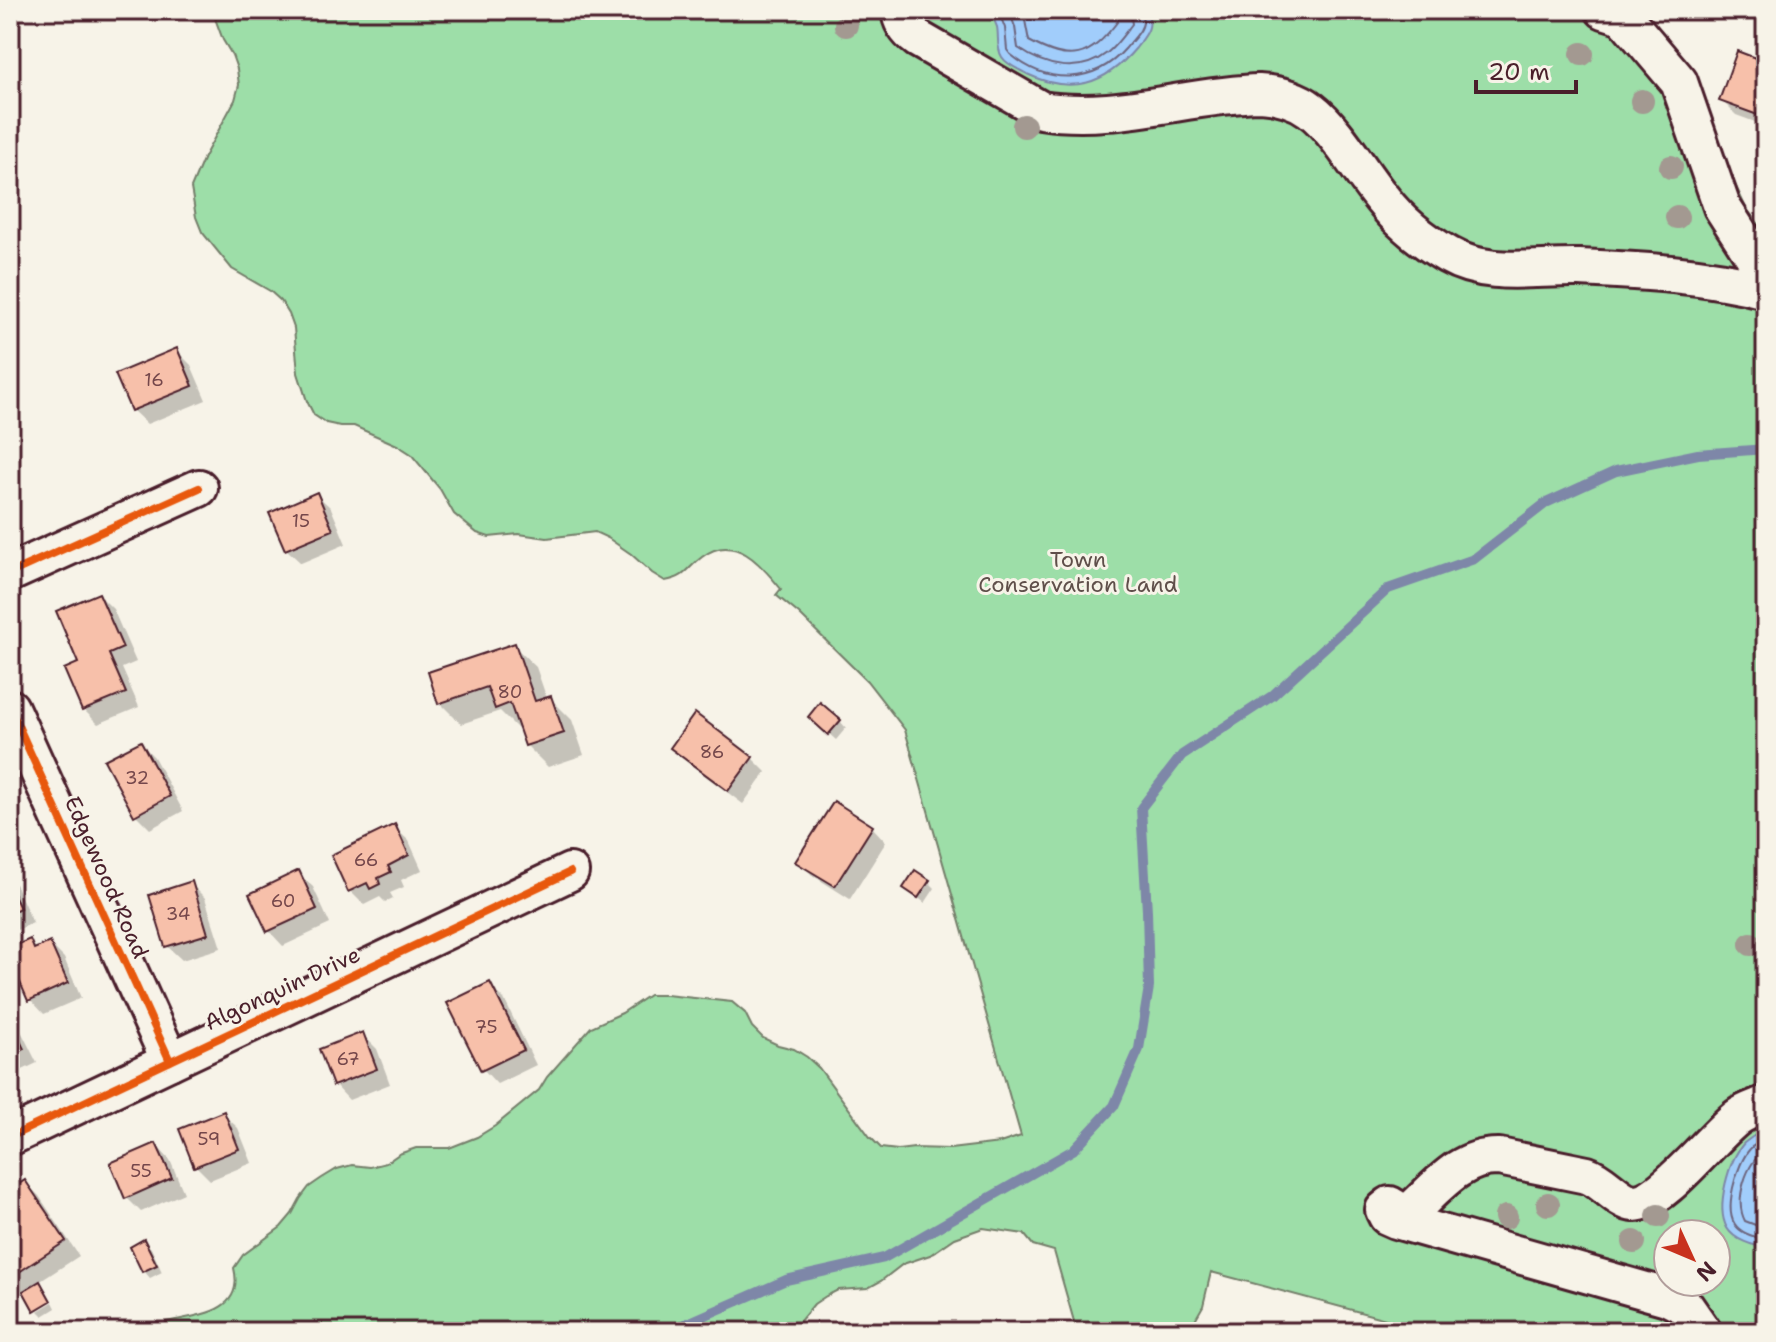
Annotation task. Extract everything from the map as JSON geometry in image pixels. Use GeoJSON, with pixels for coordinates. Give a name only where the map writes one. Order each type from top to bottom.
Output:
{"type":"FeatureCollection","features":[{"type":"Feature","properties":{"kind":"street"},"geometry":{"type":"LineString","coordinates":[[900,10],[902,22],[918,39],[1041,110],[1105,112],[1259,93],[1273,94],[1301,104],[1332,132],[1390,209],[1420,236],[1463,263],[1491,269],[1579,268],[1688,275],[1727,280],[1766,290]]}},
{"type":"Feature","properties":{"kind":"street"},"geometry":{"type":"LineString","coordinates":[[1604,10],[1623,16],[1679,82],[1722,207],[1766,273]]}},
{"type":"Feature","properties":{"kind":"street"},"geometry":{"type":"LineString","coordinates":[[10,573],[199,488]]}},
{"type":"Feature","properties":{"kind":"street","name":"Edgewood Road"},"geometry":{"type":"LineString","coordinates":[[10,708],[170,1061]]}},
{"type":"Feature","properties":{"kind":"street","name":"Algonquin Drive"},"geometry":{"type":"LineString","coordinates":[[10,1137],[570,872]]}},
{"type":"Feature","properties":{"kind":"street"},"geometry":{"type":"LineString","coordinates":[[1703,1332],[1685,1306],[1667,1297],[1396,1220],[1387,1216],[1384,1210],[1390,1205],[1405,1214],[1455,1170],[1489,1157],[1587,1175],[1624,1200],[1635,1203],[1650,1198],[1667,1185],[1740,1114],[1766,1104]]}},
{"type":"Feature","properties":{"kind":"green space","name":"Town Conservation Land"},"geometry":{"type":"Polygon","coordinates":[[[212,10],[1631,10],[1675,56],[1746,208],[1766,233],[1766,1332],[1434,1332],[1211,1272],[1203,1306],[1188,1332],[1077,1332],[1054,1251],[1033,1245],[1024,1234],[983,1228],[955,1238],[930,1255],[903,1264],[868,1288],[838,1290],[826,1296],[814,1304],[791,1332],[166,1332],[166,1322],[204,1314],[226,1303],[236,1283],[234,1268],[243,1255],[281,1227],[309,1187],[337,1169],[352,1165],[370,1167],[386,1163],[416,1148],[449,1148],[477,1137],[539,1090],[591,1027],[622,1013],[649,995],[732,1002],[745,1013],[752,1027],[763,1038],[794,1049],[819,1068],[881,1148],[950,1149],[1000,1143],[1021,1136],[905,730],[867,681],[776,595],[781,589],[765,570],[746,554],[725,548],[714,550],[682,575],[665,581],[631,554],[595,532],[547,538],[519,534],[489,537],[477,533],[454,514],[440,489],[411,454],[354,426],[326,423],[314,415],[298,373],[294,328],[289,314],[270,291],[232,269],[202,232],[196,217],[191,188],[235,100],[239,85],[232,55],[212,10]]]}},
{"type":"Feature","properties":{"kind":"water"},"geometry":{"type":"Polygon","coordinates":[[[989,10],[1147,10],[1150,21],[1140,43],[1112,71],[1086,83],[1058,84],[1027,74],[1004,60],[999,50],[997,27],[989,10]]]}},
{"type":"Feature","properties":{"kind":"water"},"geometry":{"type":"Polygon","coordinates":[[[1760,1132],[1766,1132],[1766,1247],[1734,1236],[1732,1218],[1724,1218],[1725,1184],[1733,1160],[1744,1143],[1760,1132]]]}},
{"type":"Feature","properties":{"kind":"building"},"geometry":{"type":"Polygon","coordinates":[[[1737,51],[1766,62],[1766,118],[1719,101],[1737,51]]]}},
{"type":"Feature","properties":{"kind":"building"},"geometry":{"type":"Polygon","coordinates":[[[177,348],[193,386],[131,411],[115,374],[177,348]]]}},
{"type":"Feature","properties":{"kind":"building"},"geometry":{"type":"Polygon","coordinates":[[[317,492],[333,530],[285,550],[269,513],[317,492]]]}},
{"type":"Feature","properties":{"kind":"building"},"geometry":{"type":"Polygon","coordinates":[[[99,593],[123,648],[109,654],[126,693],[82,711],[64,669],[78,663],[56,611],[99,593]]]}},
{"type":"Feature","properties":{"kind":"building"},"geometry":{"type":"Polygon","coordinates":[[[515,643],[535,701],[551,696],[564,733],[525,746],[510,703],[495,709],[487,687],[438,704],[428,672],[515,643]]]}},
{"type":"Feature","properties":{"kind":"building"},"geometry":{"type":"Polygon","coordinates":[[[820,702],[841,720],[828,735],[808,717],[820,702]]]}},
{"type":"Feature","properties":{"kind":"building"},"geometry":{"type":"Polygon","coordinates":[[[695,713],[753,757],[728,791],[670,748],[695,713]]]}},
{"type":"Feature","properties":{"kind":"building"},"geometry":{"type":"Polygon","coordinates":[[[141,741],[170,796],[134,816],[104,760],[141,741]]]}},
{"type":"Feature","properties":{"kind":"building"},"geometry":{"type":"Polygon","coordinates":[[[834,801],[873,826],[835,886],[795,862],[834,801]]]}},
{"type":"Feature","properties":{"kind":"building"},"geometry":{"type":"Polygon","coordinates":[[[395,824],[409,855],[388,866],[391,872],[378,878],[380,884],[370,889],[367,883],[348,892],[331,855],[395,824]]]}},
{"type":"Feature","properties":{"kind":"building"},"geometry":{"type":"Polygon","coordinates":[[[299,870],[317,909],[267,932],[249,894],[299,870]]]}},
{"type":"Feature","properties":{"kind":"building"},"geometry":{"type":"Polygon","coordinates":[[[915,870],[930,880],[918,898],[903,888],[915,870]]]}},
{"type":"Feature","properties":{"kind":"building"},"geometry":{"type":"Polygon","coordinates":[[[192,881],[208,934],[165,947],[149,895],[192,881]]]}},
{"type":"Feature","properties":{"kind":"building"},"geometry":{"type":"Polygon","coordinates":[[[10,887],[20,908],[10,913],[10,887]]]}},
{"type":"Feature","properties":{"kind":"building"},"geometry":{"type":"Polygon","coordinates":[[[30,939],[34,949],[50,942],[68,983],[28,1001],[10,959],[10,948],[30,939]]]}},
{"type":"Feature","properties":{"kind":"building"},"geometry":{"type":"Polygon","coordinates":[[[490,982],[524,1050],[481,1071],[447,1003],[490,982]]]}},
{"type":"Feature","properties":{"kind":"building"},"geometry":{"type":"Polygon","coordinates":[[[10,1020],[24,1049],[10,1055],[10,1020]]]}},
{"type":"Feature","properties":{"kind":"building"},"geometry":{"type":"Polygon","coordinates":[[[363,1032],[377,1069],[333,1086],[319,1049],[363,1032]]]}},
{"type":"Feature","properties":{"kind":"building"},"geometry":{"type":"Polygon","coordinates":[[[224,1111],[239,1149],[194,1167],[179,1129],[224,1111]]]}},
{"type":"Feature","properties":{"kind":"building"},"geometry":{"type":"Polygon","coordinates":[[[156,1143],[172,1178],[125,1199],[110,1163],[156,1143]]]}},
{"type":"Feature","properties":{"kind":"building"},"geometry":{"type":"Polygon","coordinates":[[[25,1180],[66,1241],[10,1278],[10,1190],[25,1180]]]}},
{"type":"Feature","properties":{"kind":"building"},"geometry":{"type":"Polygon","coordinates":[[[144,1239],[157,1265],[142,1272],[130,1247],[144,1239]]]}},
{"type":"Feature","properties":{"kind":"building"},"geometry":{"type":"Polygon","coordinates":[[[40,1281],[51,1301],[34,1311],[23,1291],[40,1281]]]}},
{"type":"Feature","properties":{"kind":"waterway"},"geometry":{"type":"LineString","coordinates":[[667,1332],[786,1280],[884,1258],[1073,1150],[1114,1106],[1139,1049],[1149,987],[1141,808],[1182,755],[1272,696],[1388,589],[1474,559],[1546,503],[1616,471],[1698,454],[1766,449]]}},
{"type":"Feature","properties":{"kind":"cycle path"},"geometry":{"type":"LineString","coordinates":[[10,573],[199,488]]}},
{"type":"Feature","properties":{"kind":"cycle path"},"geometry":{"type":"LineString","coordinates":[[10,708],[170,1061]]}},
{"type":"Feature","properties":{"kind":"cycle path"},"geometry":{"type":"LineString","coordinates":[[10,1137],[570,872]]}}]}
